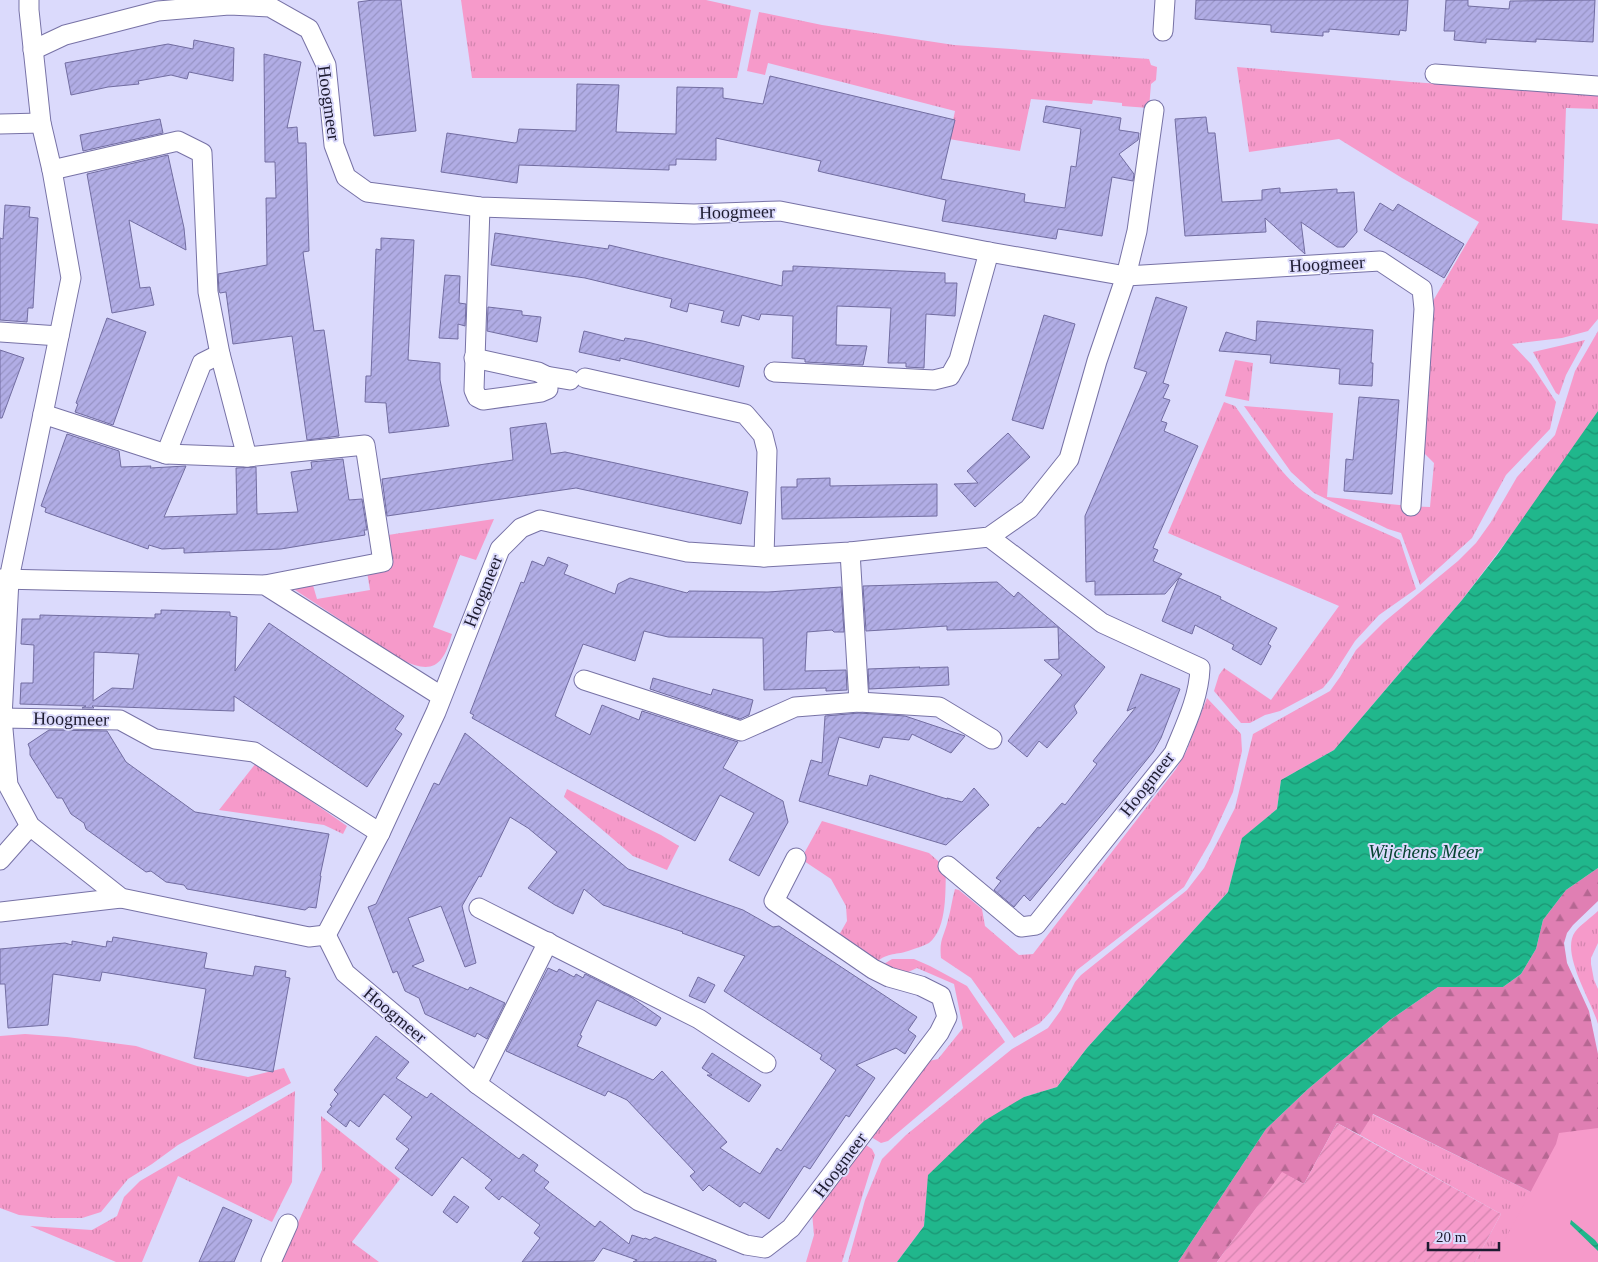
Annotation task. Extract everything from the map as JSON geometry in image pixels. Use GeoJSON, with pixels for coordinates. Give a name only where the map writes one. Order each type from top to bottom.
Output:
{"type":"FeatureCollection","features":[{"type":"Feature","properties":{"kind":"street"},"geometry":{"type":"LineString","coordinates":[[29,0],[41,122],[52,170],[71,278],[43,414],[4,579],[1,718],[8,785],[30,826],[121,898]]}},
{"type":"Feature","properties":{"kind":"street"},"geometry":{"type":"LineString","coordinates":[[1164,31],[1165,0]]}},
{"type":"Feature","properties":{"kind":"street","name":"Hoogmeer"},"geometry":{"type":"LineString","coordinates":[[33,50],[72,32],[158,11],[228,5],[270,7],[309,29],[326,65],[334,145],[346,177],[367,192],[480,207],[694,214],[780,210],[989,252],[1126,276],[1380,261],[1422,289],[1424,309],[1410,506]]}},
{"type":"Feature","properties":{"kind":"street"},"geometry":{"type":"LineString","coordinates":[[1435,74],[1598,86]]}},
{"type":"Feature","properties":{"kind":"street","name":"Hoogmeer"},"geometry":{"type":"LineString","coordinates":[[796,858],[774,901],[873,969],[889,977],[921,986],[940,996],[947,1018],[940,1033],[791,1228],[764,1248],[746,1245],[639,1201],[477,1084],[345,973],[326,935],[380,833],[436,712],[500,549],[521,528],[540,520],[687,552],[764,557],[850,552],[989,537],[1029,509],[1069,459],[1097,361],[1126,276],[1137,231],[1154,110]]}},
{"type":"Feature","properties":{"kind":"street"},"geometry":{"type":"LineString","coordinates":[[0,124],[41,122]]}},
{"type":"Feature","properties":{"kind":"street"},"geometry":{"type":"LineString","coordinates":[[52,170],[178,141],[202,153],[208,292],[220,354],[248,457]]}},
{"type":"Feature","properties":{"kind":"street"},"geometry":{"type":"LineString","coordinates":[[480,207],[474,390],[478,397],[483,400],[541,392],[548,389],[546,376]]}},
{"type":"Feature","properties":{"kind":"street"},"geometry":{"type":"LineString","coordinates":[[774,372],[934,380],[950,376],[959,360],[989,252]]}},
{"type":"Feature","properties":{"kind":"street"},"geometry":{"type":"LineString","coordinates":[[0,332],[59,336]]}},
{"type":"Feature","properties":{"kind":"street"},"geometry":{"type":"LineString","coordinates":[[166,454],[202,363],[220,354]]}},
{"type":"Feature","properties":{"kind":"street"},"geometry":{"type":"LineString","coordinates":[[474,358],[538,372],[546,376],[578,379],[745,414],[763,436],[767,451],[764,557]]}},
{"type":"Feature","properties":{"kind":"street"},"geometry":{"type":"LineString","coordinates":[[4,579],[265,585],[383,562],[365,445],[248,457],[166,454],[43,414]]}},
{"type":"Feature","properties":{"kind":"street","name":"Hoogmeer"},"geometry":{"type":"LineString","coordinates":[[948,866],[1021,927],[1036,925],[1174,753],[1188,720],[1199,686],[1200,668],[1102,623],[989,537]]}},
{"type":"Feature","properties":{"kind":"street"},"geometry":{"type":"LineString","coordinates":[[850,552],[859,702]]}},
{"type":"Feature","properties":{"kind":"street"},"geometry":{"type":"LineString","coordinates":[[265,585],[441,696]]}},
{"type":"Feature","properties":{"kind":"street"},"geometry":{"type":"LineString","coordinates":[[584,680],[726,728],[741,731],[795,707],[859,702],[940,708],[992,739]]}},
{"type":"Feature","properties":{"kind":"street","name":"Hoogmeer"},"geometry":{"type":"LineString","coordinates":[[1,718],[120,720],[155,740],[254,752],[380,833]]}},
{"type":"Feature","properties":{"kind":"street"},"geometry":{"type":"LineString","coordinates":[[0,860],[30,826]]}},
{"type":"Feature","properties":{"kind":"street"},"geometry":{"type":"LineString","coordinates":[[0,912],[121,898],[309,937],[326,935]]}},
{"type":"Feature","properties":{"kind":"street"},"geometry":{"type":"LineString","coordinates":[[479,908],[699,1019],[766,1063]]}},
{"type":"Feature","properties":{"kind":"street"},"geometry":{"type":"LineString","coordinates":[[477,1084],[548,942]]}},
{"type":"Feature","properties":{"kind":"street"},"geometry":{"type":"LineString","coordinates":[[271,1262],[288,1224]]}},
{"type":"Feature","properties":{"kind":"green space"},"geometry":{"type":"Polygon","coordinates":[[[461,0],[706,0],[751,10],[737,78],[472,78],[461,0]]]}},
{"type":"Feature","properties":{"kind":"green space"},"geometry":{"type":"Polygon","coordinates":[[[759,12],[822,25],[954,45],[1149,59],[1151,65],[1157,67],[1156,80],[1151,84],[1149,108],[1122,106],[1122,103],[1093,100],[1092,104],[1031,99],[1020,151],[949,139],[955,111],[768,63],[765,75],[747,71],[759,12]]]}},
{"type":"Feature","properties":{"kind":"green space"},"geometry":{"type":"Polygon","coordinates":[[[1237,67],[1411,82],[1598,94],[1598,109],[1566,108],[1562,220],[1598,224],[1598,319],[1588,331],[1562,338],[1512,344],[1531,364],[1556,402],[1550,429],[1506,475],[1472,538],[1420,585],[1401,533],[1388,529],[1314,493],[1291,472],[1244,406],[1333,413],[1327,497],[1430,507],[1434,463],[1422,451],[1433,301],[1479,222],[1339,139],[1249,152],[1237,67]]]}},
{"type":"Feature","properties":{"kind":"green space"},"geometry":{"type":"Polygon","coordinates":[[[1598,331],[1598,411],[1593,419],[1531,509],[1462,600],[1334,750],[1281,780],[1277,809],[1242,839],[1228,892],[1087,1048],[1057,1087],[1024,1097],[929,1175],[924,1226],[897,1262],[848,1262],[865,1200],[882,1159],[906,1135],[1012,1049],[1048,1028],[1061,1010],[1075,982],[1081,975],[1187,890],[1204,868],[1235,808],[1253,734],[1330,691],[1356,650],[1384,622],[1458,561],[1476,543],[1491,522],[1517,477],[1555,435],[1575,371],[1598,331]]]}},
{"type":"Feature","properties":{"kind":"green space"},"geometry":{"type":"Polygon","coordinates":[[[1585,340],[1566,375],[1559,395],[1556,393],[1533,352],[1585,340]]]}},
{"type":"Feature","properties":{"kind":"green space"},"geometry":{"type":"Polygon","coordinates":[[[1235,360],[1253,363],[1249,401],[1225,396],[1235,360]]]}},
{"type":"Feature","properties":{"kind":"green space"},"geometry":{"type":"Polygon","coordinates":[[[1224,402],[1235,406],[1276,464],[1304,492],[1338,512],[1400,540],[1416,589],[1379,615],[1355,641],[1323,688],[1280,711],[1265,715],[1250,723],[1241,723],[1214,691],[1219,675],[1224,668],[1271,700],[1339,606],[1168,533],[1224,402]]]}},
{"type":"Feature","properties":{"kind":"green space"},"geometry":{"type":"Polygon","coordinates":[[[494,519],[476,560],[460,555],[433,627],[452,634],[445,654],[435,665],[428,667],[420,666],[400,659],[289,586],[312,582],[317,599],[370,590],[367,572],[388,535],[494,519]]]}},
{"type":"Feature","properties":{"kind":"green space"},"geometry":{"type":"Polygon","coordinates":[[[1207,698],[1241,734],[1242,751],[1233,792],[1210,842],[1184,887],[1077,970],[1051,1011],[1040,1023],[1014,1038],[971,978],[941,958],[941,942],[955,889],[959,890],[982,909],[985,926],[1019,955],[1033,954],[1176,769],[1186,752],[1207,698]]]}},
{"type":"Feature","properties":{"kind":"green space"},"geometry":{"type":"Polygon","coordinates":[[[256,763],[347,826],[343,834],[324,825],[219,810],[256,763]]]}},
{"type":"Feature","properties":{"kind":"green space"},"geometry":{"type":"Polygon","coordinates":[[[567,789],[661,835],[679,846],[667,870],[633,856],[564,797],[567,789]]]}},
{"type":"Feature","properties":{"kind":"green space"},"geometry":{"type":"Polygon","coordinates":[[[822,821],[929,853],[946,868],[944,908],[940,928],[929,943],[905,952],[889,955],[875,963],[839,935],[847,921],[846,906],[831,879],[801,859],[822,821]]]}},
{"type":"Feature","properties":{"kind":"green space"},"geometry":{"type":"Polygon","coordinates":[[[1598,868],[1598,901],[1573,925],[1567,933],[1564,943],[1567,963],[1589,1011],[1598,1054],[1598,1158],[1533,1193],[1373,1114],[1360,1135],[1337,1123],[1304,1184],[1282,1173],[1217,1262],[1178,1262],[1266,1129],[1308,1089],[1390,1020],[1438,987],[1503,987],[1521,974],[1536,949],[1543,920],[1566,890],[1598,868]]]}},
{"type":"Feature","properties":{"kind":"green space"},"geometry":{"type":"Polygon","coordinates":[[[1598,911],[1598,943],[1591,958],[1591,964],[1598,989],[1598,1024],[1574,965],[1571,941],[1580,926],[1598,911]]]}},
{"type":"Feature","properties":{"kind":"green space"},"geometry":{"type":"Polygon","coordinates":[[[892,959],[914,959],[967,986],[1005,1042],[888,1141],[881,1143],[871,1137],[929,1061],[938,1059],[963,1028],[954,984],[917,968],[904,974],[884,964],[892,959]]]}},
{"type":"Feature","properties":{"kind":"green space"},"geometry":{"type":"Polygon","coordinates":[[[25,1034],[67,1037],[136,1046],[197,1066],[248,1077],[284,1068],[291,1083],[178,1145],[128,1179],[101,1212],[82,1218],[19,1215],[0,1208],[0,1036],[25,1034]]]}},
{"type":"Feature","properties":{"kind":"green space"},"geometry":{"type":"Polygon","coordinates":[[[295,1091],[292,1182],[272,1222],[178,1176],[142,1262],[116,1262],[30,1226],[92,1230],[117,1216],[124,1197],[140,1181],[295,1091]]]}},
{"type":"Feature","properties":{"kind":"green space"},"geometry":{"type":"Polygon","coordinates":[[[1372,1114],[1533,1193],[1495,1262],[1475,1262],[1501,1214],[1360,1135],[1372,1114]]]}},
{"type":"Feature","properties":{"kind":"green space"},"geometry":{"type":"Polygon","coordinates":[[[321,1116],[400,1179],[352,1242],[379,1262],[280,1262],[322,1170],[321,1116]]]}},
{"type":"Feature","properties":{"kind":"green space"},"geometry":{"type":"Polygon","coordinates":[[[1337,1123],[1501,1214],[1475,1262],[1217,1262],[1282,1172],[1304,1184],[1337,1123]]]}},
{"type":"Feature","properties":{"kind":"green space"},"geometry":{"type":"Polygon","coordinates":[[[1598,1128],[1598,1262],[1493,1262],[1556,1144],[1559,1133],[1598,1128]]]}},
{"type":"Feature","properties":{"kind":"green space"},"geometry":{"type":"Polygon","coordinates":[[[866,1145],[872,1149],[875,1155],[842,1262],[806,1262],[814,1235],[812,1213],[866,1145]]]}},
{"type":"Feature","properties":{"kind":"water","name":"Wijchens Meer"},"geometry":{"type":"Polygon","coordinates":[[[1598,411],[1598,868],[1566,890],[1543,920],[1536,949],[1521,974],[1503,987],[1438,987],[1390,1020],[1308,1089],[1266,1129],[1178,1262],[897,1262],[924,1226],[928,1175],[984,1121],[1024,1097],[1057,1087],[1087,1048],[1228,892],[1242,838],[1277,809],[1281,780],[1334,750],[1462,600],[1497,555],[1598,411]]]}},
{"type":"Feature","properties":{"kind":"water"},"geometry":{"type":"Polygon","coordinates":[[[1571,1220],[1595,1240],[1598,1244],[1598,1251],[1570,1224],[1571,1220]]]}},
{"type":"Feature","properties":{"kind":"building"},"geometry":{"type":"Polygon","coordinates":[[[401,0],[416,131],[374,136],[358,2],[401,0]]]}},
{"type":"Feature","properties":{"kind":"building"},"geometry":{"type":"Polygon","coordinates":[[[1196,0],[1408,0],[1406,31],[1400,30],[1399,35],[1329,29],[1329,32],[1323,32],[1323,36],[1271,32],[1271,25],[1195,19],[1196,0]]]}},
{"type":"Feature","properties":{"kind":"building"},"geometry":{"type":"Polygon","coordinates":[[[1446,0],[1468,0],[1468,6],[1509,9],[1510,1],[1595,0],[1593,42],[1536,39],[1536,42],[1486,39],[1486,43],[1454,40],[1455,31],[1444,31],[1446,0]]]}},
{"type":"Feature","properties":{"kind":"building"},"geometry":{"type":"Polygon","coordinates":[[[194,40],[234,48],[233,81],[189,72],[187,79],[171,75],[138,81],[139,84],[108,87],[71,95],[65,63],[168,44],[193,49],[194,40]]]}},
{"type":"Feature","properties":{"kind":"building"},"geometry":{"type":"Polygon","coordinates":[[[264,54],[301,62],[287,128],[297,127],[298,143],[306,143],[309,251],[303,252],[314,331],[324,330],[339,436],[307,440],[292,336],[233,344],[226,292],[220,293],[219,291],[218,274],[267,265],[266,198],[276,198],[275,162],[265,162],[264,54]]]}},
{"type":"Feature","properties":{"kind":"building"},"geometry":{"type":"Polygon","coordinates":[[[770,76],[955,120],[941,179],[1025,194],[1024,202],[1065,208],[1071,166],[1076,167],[1081,129],[1043,122],[1046,106],[1121,118],[1119,130],[1139,133],[1138,140],[1119,154],[1134,174],[1133,181],[1112,177],[1102,236],[1058,229],[1056,239],[942,221],[946,200],[818,171],[821,161],[716,138],[716,160],[676,159],[676,165],[669,165],[669,170],[519,165],[517,183],[441,172],[447,133],[515,143],[517,142],[519,129],[576,131],[577,84],[619,85],[616,132],[676,134],[677,87],[723,88],[723,98],[763,104],[770,76]]]}},
{"type":"Feature","properties":{"kind":"building"},"geometry":{"type":"Polygon","coordinates":[[[1206,117],[1208,133],[1215,133],[1222,202],[1262,200],[1262,190],[1280,188],[1280,193],[1337,189],[1337,193],[1354,192],[1357,232],[1344,247],[1337,247],[1301,222],[1305,254],[1265,218],[1266,232],[1185,236],[1175,119],[1206,117]]]}},
{"type":"Feature","properties":{"kind":"building"},"geometry":{"type":"Polygon","coordinates":[[[160,119],[163,133],[83,151],[80,135],[160,119]]]}},
{"type":"Feature","properties":{"kind":"building"},"geometry":{"type":"Polygon","coordinates":[[[168,155],[184,228],[186,250],[129,220],[140,288],[150,287],[154,305],[112,313],[87,174],[168,155]]]}},
{"type":"Feature","properties":{"kind":"building"},"geometry":{"type":"Polygon","coordinates":[[[1380,203],[1393,211],[1398,204],[1464,244],[1444,278],[1364,230],[1380,203]]]}},
{"type":"Feature","properties":{"kind":"building"},"geometry":{"type":"Polygon","coordinates":[[[5,205],[30,207],[29,217],[38,218],[33,308],[28,308],[27,322],[0,320],[0,238],[3,239],[5,205]]]}},
{"type":"Feature","properties":{"kind":"building"},"geometry":{"type":"Polygon","coordinates":[[[495,233],[608,249],[609,245],[782,286],[783,271],[793,271],[793,266],[945,273],[945,283],[957,283],[955,316],[926,314],[924,368],[906,367],[906,363],[888,363],[891,308],[837,306],[836,345],[867,346],[863,365],[805,362],[805,359],[792,358],[793,316],[761,314],[759,320],[742,315],[739,326],[721,322],[724,311],[689,303],[687,312],[670,307],[672,299],[585,278],[491,265],[495,233]]]}},
{"type":"Feature","properties":{"kind":"building"},"geometry":{"type":"Polygon","coordinates":[[[381,238],[414,240],[408,360],[440,363],[440,380],[449,426],[389,433],[386,403],[365,402],[366,376],[371,376],[376,249],[381,250],[381,238]]]}},
{"type":"Feature","properties":{"kind":"building"},"geometry":{"type":"Polygon","coordinates":[[[445,275],[460,276],[459,303],[466,304],[465,326],[458,324],[458,339],[439,338],[445,275]]]}},
{"type":"Feature","properties":{"kind":"building"},"geometry":{"type":"Polygon","coordinates":[[[1156,297],[1187,307],[1163,383],[1169,385],[1163,398],[1170,400],[1161,421],[1167,423],[1164,431],[1198,446],[1153,548],[1158,550],[1153,561],[1182,574],[1165,594],[1095,595],[1095,581],[1086,582],[1085,516],[1147,372],[1134,368],[1156,297]]]}},
{"type":"Feature","properties":{"kind":"building"},"geometry":{"type":"Polygon","coordinates":[[[488,307],[522,311],[522,315],[541,317],[537,342],[487,331],[488,307]]]}},
{"type":"Feature","properties":{"kind":"building"},"geometry":{"type":"Polygon","coordinates":[[[1044,315],[1075,324],[1043,429],[1012,420],[1044,315]]]}},
{"type":"Feature","properties":{"kind":"building"},"geometry":{"type":"Polygon","coordinates":[[[107,318],[146,332],[113,425],[75,412],[78,404],[76,403],[107,318]]]}},
{"type":"Feature","properties":{"kind":"building"},"geometry":{"type":"Polygon","coordinates":[[[1257,321],[1373,330],[1372,386],[1339,384],[1340,369],[1270,363],[1271,355],[1219,351],[1226,332],[1256,341],[1257,321]]]}},
{"type":"Feature","properties":{"kind":"building"},"geometry":{"type":"Polygon","coordinates":[[[584,331],[624,341],[625,338],[643,341],[744,366],[739,387],[620,358],[620,361],[579,352],[584,331]]]}},
{"type":"Feature","properties":{"kind":"building"},"geometry":{"type":"Polygon","coordinates":[[[0,350],[24,358],[2,418],[0,418],[0,350]]]}},
{"type":"Feature","properties":{"kind":"building"},"geometry":{"type":"Polygon","coordinates":[[[1359,397],[1399,400],[1392,494],[1344,491],[1346,459],[1353,460],[1359,397]]]}},
{"type":"Feature","properties":{"kind":"building"},"geometry":{"type":"Polygon","coordinates":[[[546,423],[551,454],[565,452],[748,492],[741,524],[576,488],[387,516],[382,479],[513,460],[510,428],[546,423]]]}},
{"type":"Feature","properties":{"kind":"building"},"geometry":{"type":"Polygon","coordinates":[[[1008,433],[1030,457],[975,507],[954,484],[978,483],[967,471],[1008,433]]]}},
{"type":"Feature","properties":{"kind":"building"},"geometry":{"type":"Polygon","coordinates":[[[67,434],[119,451],[121,467],[186,466],[164,517],[237,514],[236,468],[256,467],[257,514],[298,512],[291,472],[312,469],[311,462],[343,459],[349,500],[362,499],[367,530],[364,530],[365,535],[281,549],[184,553],[184,548],[162,549],[149,545],[148,549],[45,512],[46,508],[41,506],[67,434]]]}},
{"type":"Feature","properties":{"kind":"building"},"geometry":{"type":"Polygon","coordinates":[[[830,478],[830,486],[937,484],[937,516],[782,519],[781,487],[797,487],[797,479],[830,478]]]}},
{"type":"Feature","properties":{"kind":"building"},"geometry":{"type":"Polygon","coordinates":[[[548,557],[568,565],[564,574],[615,594],[618,584],[630,578],[687,593],[689,591],[768,592],[841,587],[844,632],[834,632],[832,630],[807,632],[805,671],[846,670],[847,690],[826,691],[826,688],[764,690],[763,638],[668,637],[644,631],[635,661],[583,644],[555,716],[590,735],[602,705],[639,720],[642,711],[738,742],[723,768],[783,801],[788,822],[759,876],[729,860],[754,813],[720,795],[695,841],[472,718],[474,715],[470,713],[521,582],[524,583],[532,561],[544,566],[548,557]]]}},
{"type":"Feature","properties":{"kind":"building"},"geometry":{"type":"Polygon","coordinates":[[[1179,578],[1221,597],[1220,599],[1277,628],[1268,644],[1271,646],[1261,665],[1232,649],[1234,645],[1195,625],[1192,634],[1162,621],[1179,578]]]}},
{"type":"Feature","properties":{"kind":"building"},"geometry":{"type":"Polygon","coordinates":[[[997,582],[1014,597],[1018,592],[1105,667],[1074,706],[1077,713],[1047,748],[1039,741],[1027,757],[1008,741],[1062,675],[1044,660],[1059,659],[1058,627],[947,630],[947,626],[866,631],[863,586],[997,582]]]}},
{"type":"Feature","properties":{"kind":"building"},"geometry":{"type":"Polygon","coordinates":[[[161,610],[230,612],[230,616],[237,617],[235,671],[269,623],[404,716],[395,729],[402,734],[367,787],[234,696],[234,711],[92,706],[94,708],[82,708],[86,706],[20,704],[21,683],[33,683],[34,645],[21,644],[22,619],[40,619],[40,615],[155,618],[155,614],[161,614],[161,610]],[[94,652],[93,701],[112,688],[133,689],[139,654],[94,652]]]}},
{"type":"Feature","properties":{"kind":"building"},"geometry":{"type":"Polygon","coordinates":[[[948,667],[949,685],[869,689],[868,669],[948,667]]]}},
{"type":"Feature","properties":{"kind":"building"},"geometry":{"type":"Polygon","coordinates":[[[1141,674],[1180,689],[1161,738],[1153,752],[1030,901],[1024,895],[1014,907],[994,890],[1001,881],[996,878],[1038,827],[1040,828],[1062,803],[1065,805],[1097,764],[1093,761],[1136,707],[1127,711],[1141,674]]]}},
{"type":"Feature","properties":{"kind":"building"},"geometry":{"type":"Polygon","coordinates":[[[653,678],[711,695],[713,689],[753,700],[749,715],[740,719],[650,689],[653,678]]]}},
{"type":"Feature","properties":{"kind":"building"},"geometry":{"type":"Polygon","coordinates":[[[859,713],[905,716],[965,736],[951,753],[912,734],[909,740],[883,737],[879,748],[839,737],[828,775],[867,786],[870,775],[962,802],[974,788],[989,805],[946,845],[799,801],[811,760],[822,763],[825,716],[859,713]]]}},
{"type":"Feature","properties":{"kind":"building"},"geometry":{"type":"Polygon","coordinates":[[[49,730],[107,731],[126,762],[195,812],[329,834],[320,876],[316,908],[309,907],[305,910],[187,889],[184,885],[166,882],[151,871],[146,872],[86,829],[84,823],[71,814],[62,798],[57,798],[30,755],[28,744],[49,730]]]}},
{"type":"Feature","properties":{"kind":"building"},"geometry":{"type":"Polygon","coordinates":[[[465,733],[628,869],[743,910],[773,927],[779,926],[917,1017],[908,1030],[916,1036],[905,1054],[896,1048],[856,1065],[875,1078],[849,1117],[846,1115],[810,1169],[804,1166],[769,1219],[744,1202],[740,1207],[709,1185],[703,1191],[690,1176],[695,1172],[627,1100],[608,1091],[605,1096],[506,1051],[548,968],[557,972],[559,969],[574,977],[576,974],[583,978],[585,974],[631,997],[661,1018],[656,1026],[597,1000],[580,1035],[582,1036],[577,1046],[653,1080],[662,1071],[727,1142],[720,1148],[760,1174],[777,1148],[781,1151],[836,1070],[820,1059],[822,1055],[724,991],[745,956],[683,932],[603,905],[584,889],[573,914],[555,905],[528,888],[557,852],[528,828],[510,817],[481,877],[479,876],[462,906],[476,963],[465,967],[441,906],[408,918],[424,961],[412,966],[468,990],[470,987],[505,1003],[487,1039],[477,1033],[475,1037],[425,1014],[419,998],[405,991],[397,971],[393,973],[368,907],[376,904],[434,783],[439,785],[465,733]]]}},
{"type":"Feature","properties":{"kind":"building"},"geometry":{"type":"Polygon","coordinates":[[[113,937],[207,953],[204,968],[253,976],[255,966],[286,971],[285,977],[290,978],[273,1072],[194,1058],[206,989],[102,972],[100,981],[53,974],[48,1025],[8,1028],[5,984],[0,984],[0,949],[65,943],[72,945],[72,941],[106,947],[107,941],[112,942],[113,937]]]}},
{"type":"Feature","properties":{"kind":"building"},"geometry":{"type":"Polygon","coordinates":[[[698,977],[715,985],[705,1003],[689,996],[698,977]]]}},
{"type":"Feature","properties":{"kind":"building"},"geometry":{"type":"Polygon","coordinates":[[[376,1036],[409,1062],[396,1078],[427,1098],[431,1093],[519,1159],[523,1154],[538,1165],[534,1171],[549,1182],[544,1188],[595,1227],[600,1221],[629,1244],[632,1235],[650,1240],[655,1237],[716,1260],[716,1262],[633,1262],[637,1260],[603,1248],[594,1261],[522,1262],[540,1238],[534,1233],[540,1225],[502,1196],[499,1200],[485,1188],[492,1180],[462,1157],[432,1196],[395,1168],[409,1149],[396,1139],[412,1117],[384,1094],[359,1127],[350,1120],[346,1127],[327,1112],[338,1094],[334,1090],[376,1036]]]}},
{"type":"Feature","properties":{"kind":"building"},"geometry":{"type":"Polygon","coordinates":[[[712,1053],[761,1085],[749,1102],[707,1075],[712,1075],[702,1068],[712,1053]]]}},
{"type":"Feature","properties":{"kind":"building"},"geometry":{"type":"Polygon","coordinates":[[[454,1196],[469,1207],[457,1223],[443,1212],[454,1196]]]}},
{"type":"Feature","properties":{"kind":"building"},"geometry":{"type":"Polygon","coordinates":[[[223,1207],[252,1220],[234,1262],[199,1262],[223,1207]]]}}]}
